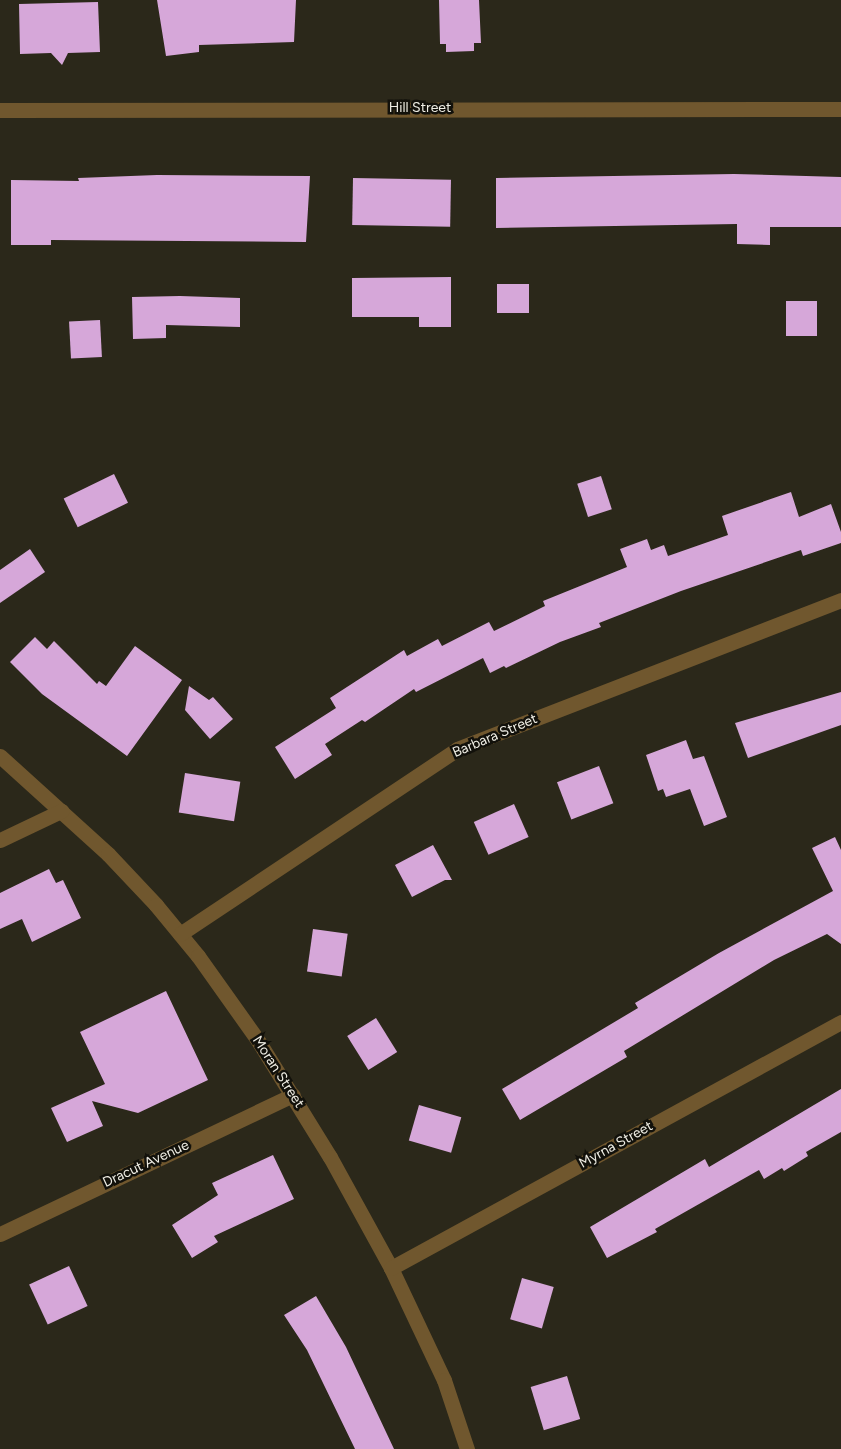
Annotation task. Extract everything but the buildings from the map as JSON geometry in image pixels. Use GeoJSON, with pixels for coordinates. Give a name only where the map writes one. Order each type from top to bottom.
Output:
{"type":"FeatureCollection","features":[{"type":"Feature","properties":{"kind":"street","name":"Hill Street"},"geometry":{"type":"LineString","coordinates":[[0,110],[841,109]]}},
{"type":"Feature","properties":{"kind":"street","name":"Barbara Street"},"geometry":{"type":"LineString","coordinates":[[180,934],[457,749],[841,600]]}},
{"type":"Feature","properties":{"kind":"street","name":"Moran Street"},"geometry":{"type":"LineString","coordinates":[[0,756],[129,876],[180,934],[224,992],[293,1095],[391,1268],[444,1380],[468,1449]]}},
{"type":"Feature","properties":{"kind":"street"},"geometry":{"type":"LineString","coordinates":[[0,840],[61,811]]}},
{"type":"Feature","properties":{"kind":"street","name":"Myrna Street"},"geometry":{"type":"LineString","coordinates":[[391,1268],[841,1022]]}},
{"type":"Feature","properties":{"kind":"street","name":"Dracut Avenue"},"geometry":{"type":"LineString","coordinates":[[0,1234],[293,1095]]}}]}
